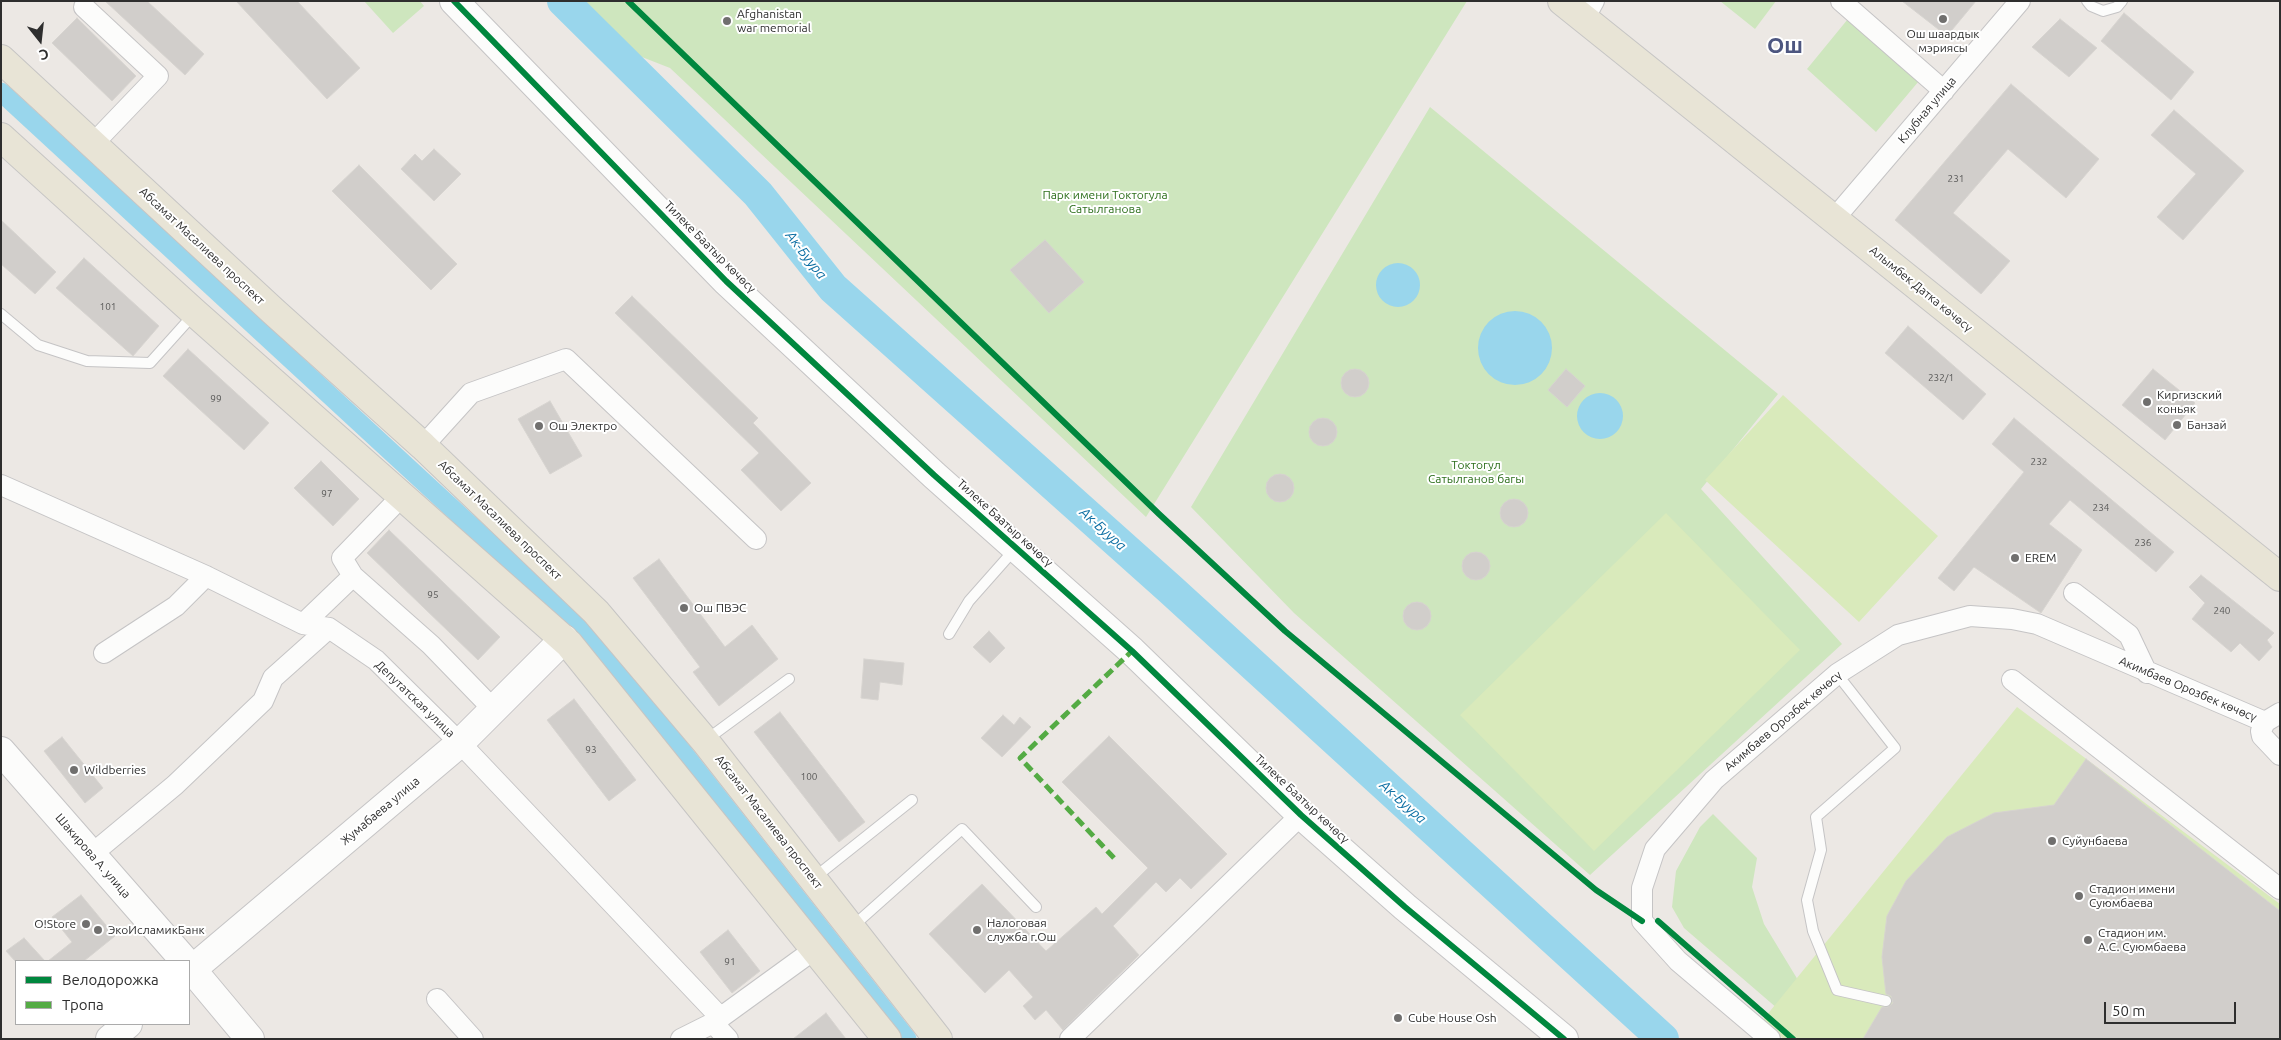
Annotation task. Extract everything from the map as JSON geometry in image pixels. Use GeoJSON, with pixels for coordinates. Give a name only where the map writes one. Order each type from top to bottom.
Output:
{"type":"FeatureCollection","features":[{"type":"Feature","properties":{"kind":"main road","name":"Алымбек Датка көчөсү"},"geometry":{"type":"LineString","coordinates":[[1562,1],[1589,10],[1834,219],[2280,577]]}},
{"type":"Feature","properties":{"kind":"main road","name":"Абсамат Масалиева проспект"},"geometry":{"type":"LineString","coordinates":[[1,59],[92,145],[423,446],[596,612],[705,741],[938,1039]]}},
{"type":"Feature","properties":{"kind":"main road"},"geometry":{"type":"LineString","coordinates":[[1,137],[194,313],[564,639],[887,1039]]}},
{"type":"Feature","properties":{"kind":"street","name":"Тилеке Баатыр көчөсү"},"geometry":{"type":"LineString","coordinates":[[454,1],[726,281],[934,475],[1132,651],[1301,815],[1405,907],[1564,1039]]}},
{"type":"Feature","properties":{"kind":"street"},"geometry":{"type":"LineString","coordinates":[[1841,1],[1944,90]]}},
{"type":"Feature","properties":{"kind":"street","name":"Клубная улица"},"geometry":{"type":"LineString","coordinates":[[1834,219],[2020,1]]}},
{"type":"Feature","properties":{"kind":"street"},"geometry":{"type":"LineString","coordinates":[[84,7],[158,76],[92,145]]}},
{"type":"Feature","properties":{"kind":"street"},"geometry":{"type":"LineString","coordinates":[[423,446],[471,393],[566,359],[756,539]]}},
{"type":"Feature","properties":{"kind":"street","name":"Депутатская улица"},"geometry":{"type":"LineString","coordinates":[[1,485],[206,576],[303,624],[329,628],[376,660],[460,743],[717,1020],[728,1039]]}},
{"type":"Feature","properties":{"kind":"street"},"geometry":{"type":"LineString","coordinates":[[402,496],[342,558],[352,576],[432,645],[494,710]]}},
{"type":"Feature","properties":{"kind":"street"},"geometry":{"type":"LineString","coordinates":[[104,654],[176,606],[206,576]]}},
{"type":"Feature","properties":{"kind":"street"},"geometry":{"type":"LineString","coordinates":[[303,624],[352,576]]}},
{"type":"Feature","properties":{"kind":"street"},"geometry":{"type":"LineString","coordinates":[[2074,593],[2129,635],[2147,673]]}},
{"type":"Feature","properties":{"kind":"street","name":"Акимбаев Орозбек көчөсү"},"geometry":{"type":"LineString","coordinates":[[1770,1039],[1678,961],[1642,921],[1642,888],[1655,849],[1714,780],[1837,674],[1898,635],[1970,616],[2012,619],[2037,624],[2147,673],[2272,717]]}},
{"type":"Feature","properties":{"kind":"street"},"geometry":{"type":"LineString","coordinates":[[92,854],[175,785],[263,701],[273,678],[329,628]]}},
{"type":"Feature","properties":{"kind":"street","name":"Жумабаева улица"},"geometry":{"type":"LineString","coordinates":[[190,966],[460,743],[564,639]]}},
{"type":"Feature","properties":{"kind":"street"},"geometry":{"type":"LineString","coordinates":[[2012,680],[2280,889]]}},
{"type":"Feature","properties":{"kind":"street"},"geometry":{"type":"LineString","coordinates":[[2272,717],[2261,731],[2262,736],[2280,755]]}},
{"type":"Feature","properties":{"kind":"street","name":"Шакирова А. улица"},"geometry":{"type":"LineString","coordinates":[[1,751],[183,960]]}},
{"type":"Feature","properties":{"kind":"street"},"geometry":{"type":"LineString","coordinates":[[1070,1039],[1301,815]]}},
{"type":"Feature","properties":{"kind":"street"},"geometry":{"type":"LineString","coordinates":[[681,1039],[717,1020],[815,949]]}},
{"type":"Feature","properties":{"kind":"street","name":"Шакирова А. улица"},"geometry":{"type":"LineString","coordinates":[[190,968],[250,1039]]}},
{"type":"Feature","properties":{"kind":"street"},"geometry":{"type":"LineString","coordinates":[[436,1000],[473,1039]]}},
{"type":"Feature","properties":{"kind":"street"},"geometry":{"type":"LineString","coordinates":[[110,1039],[127,1025]]}},
{"type":"Feature","properties":{"kind":"lane"},"geometry":{"type":"LineString","coordinates":[[2087,1],[2103,11],[2117,7],[2122,1]]}},
{"type":"Feature","properties":{"kind":"lane"},"geometry":{"type":"LineString","coordinates":[[1,314],[38,345],[87,361],[150,363],[194,313]]}},
{"type":"Feature","properties":{"kind":"lane"},"geometry":{"type":"LineString","coordinates":[[948,634],[968,601],[1016,548]]}},
{"type":"Feature","properties":{"kind":"lane"},"geometry":{"type":"LineString","coordinates":[[1837,674],[1895,748],[1816,816],[1821,850],[1807,900],[1813,931],[1836,990],[1886,1001]]}},
{"type":"Feature","properties":{"kind":"lane"},"geometry":{"type":"LineString","coordinates":[[705,741],[789,679]]}},
{"type":"Feature","properties":{"kind":"lane"},"geometry":{"type":"LineString","coordinates":[[814,878],[912,800]]}},
{"type":"Feature","properties":{"kind":"lane"},"geometry":{"type":"LineString","coordinates":[[852,928],[962,829],[1036,907]]}},
{"type":"Feature","properties":{"kind":"green space"},"geometry":{"type":"Polygon","coordinates":[[[364,1],[420,1],[424,6],[393,33],[364,1]]]}},
{"type":"Feature","properties":{"kind":"green space","name":"Парк имени Токтогула Сатылганова"},"geometry":{"type":"Polygon","coordinates":[[[574,1],[1467,1],[1146,517],[670,68],[624,50],[574,1]]]}},
{"type":"Feature","properties":{"kind":"green space"},"geometry":{"type":"Polygon","coordinates":[[[1720,1],[1776,1],[1755,29],[1720,1]]]}},
{"type":"Feature","properties":{"kind":"green space"},"geometry":{"type":"Polygon","coordinates":[[[1852,14],[1924,75],[1876,132],[1807,69],[1852,14]]]}},
{"type":"Feature","properties":{"kind":"green space","name":"Токтогул Сатылганов багы"},"geometry":{"type":"Polygon","coordinates":[[[1430,107],[1778,394],[1701,489],[1842,644],[1590,875],[1294,613],[1191,507],[1430,107]]]}},
{"type":"Feature","properties":{"kind":"green space"},"geometry":{"type":"Polygon","coordinates":[[[1783,395],[1938,536],[1859,622],[1705,480],[1783,395]]]}},
{"type":"Feature","properties":{"kind":"green space"},"geometry":{"type":"Polygon","coordinates":[[[1666,513],[1800,650],[1594,851],[1460,715],[1666,513]]]}},
{"type":"Feature","properties":{"kind":"green space","name":"Суйунбаева"},"geometry":{"type":"Polygon","coordinates":[[[2017,707],[2280,904],[2280,1039],[1784,1039],[1762,1021],[2017,707]]]}},
{"type":"Feature","properties":{"kind":"green space"},"geometry":{"type":"Polygon","coordinates":[[[1713,814],[1757,858],[1752,887],[1764,924],[1804,990],[1785,1015],[1684,928],[1672,907],[1676,871],[1700,827],[1713,814]]]}},
{"type":"Feature","properties":{"kind":"water"},"geometry":{"type":"Polygon","coordinates":[[[1394,263],[1402,263],[1414,269],[1420,285],[1414,301],[1402,307],[1394,307],[1382,301],[1376,289],[1376,281],[1382,269],[1394,263]]]}},
{"type":"Feature","properties":{"kind":"water"},"geometry":{"type":"Polygon","coordinates":[[[1515,311],[1536,317],[1546,327],[1552,348],[1546,369],[1536,379],[1515,385],[1494,379],[1484,369],[1478,348],[1484,327],[1494,317],[1515,311]]]}},
{"type":"Feature","properties":{"kind":"water"},"geometry":{"type":"Polygon","coordinates":[[[1600,393],[1613,397],[1619,403],[1623,416],[1619,429],[1613,435],[1600,439],[1587,435],[1581,429],[1577,416],[1581,403],[1587,397],[1600,393]]]}},
{"type":"Feature","properties":{"kind":"building"},"geometry":{"type":"Polygon","coordinates":[[[105,1],[147,1],[204,54],[185,75],[105,1]]]}},
{"type":"Feature","properties":{"kind":"building"},"geometry":{"type":"Polygon","coordinates":[[[236,1],[297,1],[360,68],[327,99],[236,1]]]}},
{"type":"Feature","properties":{"kind":"building","name":"Ош шаардык мэриясы"},"geometry":{"type":"Polygon","coordinates":[[[1902,1],[1976,1],[1947,36],[1902,1]]]}},
{"type":"Feature","properties":{"kind":"building"},"geometry":{"type":"Polygon","coordinates":[[[2124,13],[2194,72],[2171,100],[2101,41],[2124,13]]]}},
{"type":"Feature","properties":{"kind":"building"},"geometry":{"type":"Polygon","coordinates":[[[77,18],[136,76],[112,101],[52,43],[77,18]]]}},
{"type":"Feature","properties":{"kind":"building"},"geometry":{"type":"Polygon","coordinates":[[[2060,19],[2097,48],[2069,77],[2032,47],[2060,19]]]}},
{"type":"Feature","properties":{"kind":"building"},"geometry":{"type":"Polygon","coordinates":[[[2011,84],[2099,159],[2066,198],[2008,149],[1953,213],[2010,261],[1981,294],[1895,220],[2011,84]]]}},
{"type":"Feature","properties":{"kind":"building"},"geometry":{"type":"Polygon","coordinates":[[[2174,110],[2244,171],[2183,240],[2157,217],[2196,174],[2151,135],[2174,110]]]}},
{"type":"Feature","properties":{"kind":"building"},"geometry":{"type":"Polygon","coordinates":[[[434,149],[461,174],[434,201],[401,169],[415,154],[422,161],[434,149]]]}},
{"type":"Feature","properties":{"kind":"building"},"geometry":{"type":"Polygon","coordinates":[[[359,165],[457,264],[431,290],[332,191],[359,165]]]}},
{"type":"Feature","properties":{"kind":"building"},"geometry":{"type":"Polygon","coordinates":[[[1,220],[56,272],[35,294],[1,264],[1,220]]]}},
{"type":"Feature","properties":{"kind":"building"},"geometry":{"type":"Polygon","coordinates":[[[1045,240],[1084,282],[1049,313],[1010,270],[1045,240]]]}},
{"type":"Feature","properties":{"kind":"building"},"geometry":{"type":"Polygon","coordinates":[[[84,258],[159,326],[133,356],[56,288],[84,258]]]}},
{"type":"Feature","properties":{"kind":"building"},"geometry":{"type":"Polygon","coordinates":[[[632,296],[758,418],[753,423],[811,483],[781,511],[741,470],[759,453],[615,313],[632,296]]]}},
{"type":"Feature","properties":{"kind":"building"},"geometry":{"type":"Polygon","coordinates":[[[1908,326],[1986,394],[1963,420],[1885,353],[1908,326]]]}},
{"type":"Feature","properties":{"kind":"building"},"geometry":{"type":"Polygon","coordinates":[[[188,349],[269,423],[244,450],[163,376],[188,349]]]}},
{"type":"Feature","properties":{"kind":"building"},"geometry":{"type":"Polygon","coordinates":[[[1355,369],[1365,373],[1369,383],[1365,393],[1355,397],[1345,393],[1341,383],[1345,373],[1355,369]]]}},
{"type":"Feature","properties":{"kind":"building"},"geometry":{"type":"Polygon","coordinates":[[[1566,369],[1585,386],[1567,407],[1548,390],[1566,369]]]}},
{"type":"Feature","properties":{"kind":"building"},"geometry":{"type":"Polygon","coordinates":[[[2153,369],[2195,403],[2165,440],[2122,405],[2153,369]]]}},
{"type":"Feature","properties":{"kind":"building"},"geometry":{"type":"Polygon","coordinates":[[[550,401],[582,456],[550,474],[518,419],[550,401]]]}},
{"type":"Feature","properties":{"kind":"building"},"geometry":{"type":"Polygon","coordinates":[[[1323,418],[1333,422],[1337,432],[1333,442],[1323,446],[1313,442],[1309,432],[1313,422],[1323,418]]]}},
{"type":"Feature","properties":{"kind":"building"},"geometry":{"type":"Polygon","coordinates":[[[2014,418],[2174,552],[2156,572],[2070,500],[2049,524],[2082,550],[2041,613],[1974,567],[1954,591],[1938,578],[2024,472],[1992,444],[2014,418]]]}},
{"type":"Feature","properties":{"kind":"building"},"geometry":{"type":"Polygon","coordinates":[[[321,461],[359,499],[333,526],[294,488],[321,461]]]}},
{"type":"Feature","properties":{"kind":"building"},"geometry":{"type":"Polygon","coordinates":[[[1280,474],[1290,478],[1294,488],[1290,498],[1280,502],[1270,498],[1266,488],[1270,478],[1280,474]]]}},
{"type":"Feature","properties":{"kind":"building"},"geometry":{"type":"Polygon","coordinates":[[[1514,499],[1524,503],[1528,513],[1524,523],[1514,527],[1504,523],[1500,513],[1504,503],[1514,499]]]}},
{"type":"Feature","properties":{"kind":"building"},"geometry":{"type":"Polygon","coordinates":[[[389,530],[500,637],[478,660],[367,553],[389,530]]]}},
{"type":"Feature","properties":{"kind":"building"},"geometry":{"type":"Polygon","coordinates":[[[1476,552],[1486,556],[1490,566],[1486,576],[1476,580],[1466,576],[1462,566],[1466,556],[1476,552]]]}},
{"type":"Feature","properties":{"kind":"building"},"geometry":{"type":"Polygon","coordinates":[[[659,559],[725,647],[752,625],[778,659],[719,706],[693,672],[700,667],[633,578],[659,559]]]}},
{"type":"Feature","properties":{"kind":"building"},"geometry":{"type":"Polygon","coordinates":[[[2201,575],[2274,633],[2267,640],[2272,647],[2259,661],[2240,643],[2231,652],[2192,619],[2205,603],[2189,587],[2201,575]]]}},
{"type":"Feature","properties":{"kind":"building"},"geometry":{"type":"Polygon","coordinates":[[[1417,602],[1427,606],[1431,616],[1427,626],[1417,630],[1407,626],[1403,616],[1407,606],[1417,602]]]}},
{"type":"Feature","properties":{"kind":"building"},"geometry":{"type":"Polygon","coordinates":[[[989,631],[1005,648],[990,663],[973,647],[989,631]]]}},
{"type":"Feature","properties":{"kind":"building"},"geometry":{"type":"Polygon","coordinates":[[[864,659],[904,663],[902,685],[880,682],[878,700],[861,698],[864,659]]]}},
{"type":"Feature","properties":{"kind":"building"},"geometry":{"type":"Polygon","coordinates":[[[574,699],[636,780],[609,801],[547,720],[574,699]]]}},
{"type":"Feature","properties":{"kind":"building"},"geometry":{"type":"Polygon","coordinates":[[[780,712],[865,822],[839,842],[754,732],[780,712]]]}},
{"type":"Feature","properties":{"kind":"building"},"geometry":{"type":"Polygon","coordinates":[[[1003,715],[1014,725],[1020,717],[1031,727],[1002,757],[981,738],[1003,715]]]}},
{"type":"Feature","properties":{"kind":"building"},"geometry":{"type":"Polygon","coordinates":[[[1109,736],[1227,854],[1191,889],[1180,878],[1166,892],[1156,882],[1113,926],[1139,955],[1063,1030],[1046,1010],[1035,1020],[1023,1006],[1033,997],[1009,970],[985,993],[929,934],[982,884],[1046,951],[1096,907],[1102,914],[1148,868],[1062,782],[1109,736]]]}},
{"type":"Feature","properties":{"kind":"building","name":"Wildberries"},"geometry":{"type":"Polygon","coordinates":[[[62,737],[103,788],[85,803],[44,751],[62,737]]]}},
{"type":"Feature","properties":{"kind":"building","name":"Суйунбаева"},"geometry":{"type":"Polygon","coordinates":[[[2086,759],[2280,911],[2280,1039],[1863,1039],[1882,1007],[1888,1007],[1893,1003],[1891,996],[1886,994],[1882,957],[1887,916],[1906,881],[1947,837],[1994,813],[2054,805],[2086,759]]]}},
{"type":"Feature","properties":{"kind":"building"},"geometry":{"type":"Polygon","coordinates":[[[81,895],[115,936],[85,960],[49,960],[72,942],[52,917],[81,895]]]}},
{"type":"Feature","properties":{"kind":"building"},"geometry":{"type":"Polygon","coordinates":[[[728,930],[760,971],[732,993],[700,952],[728,930]]]}},
{"type":"Feature","properties":{"kind":"building"},"geometry":{"type":"Polygon","coordinates":[[[24,938],[44,960],[15,961],[6,951],[24,938]]]}},
{"type":"Feature","properties":{"kind":"building"},"geometry":{"type":"Polygon","coordinates":[[[826,1013],[846,1039],[793,1039],[826,1013]]]}},
{"type":"Feature","properties":{"kind":"waterway","name":"Ак-Буура"},"geometry":{"type":"LineString","coordinates":[[563,1],[758,194],[833,288],[1170,589],[1663,1039]]}},
{"type":"Feature","properties":{"kind":"waterway"},"geometry":{"type":"LineString","coordinates":[[1,92],[596,641],[907,1039]]}},
{"type":"Feature","properties":{"kind":"marked path"},"geometry":{"type":"LineString","coordinates":[[1114,858],[1020,758],[1132,651]]}},
{"type":"Feature","properties":{"kind":"cycle path"},"geometry":{"type":"LineString","coordinates":[[454,1],[726,281],[934,475],[1132,651],[1301,815],[1405,907],[1564,1039]]}},
{"type":"Feature","properties":{"kind":"cycle path"},"geometry":{"type":"LineString","coordinates":[[628,1],[1159,514],[1285,631],[1596,890],[1642,921]]}},
{"type":"Feature","properties":{"kind":"cycle path"},"geometry":{"type":"LineString","coordinates":[[1658,921],[1793,1039]]}},
{"type":"Feature","properties":{"kind":"place","name":"Ош шаардык мэриясы"},"geometry":{"type":"Point","coordinates":[1943,19]}},
{"type":"Feature","properties":{"kind":"place","name":"Afghanistan war memorial"},"geometry":{"type":"Point","coordinates":[727,21]}},
{"type":"Feature","properties":{"kind":"place","name":"Киргизский коньяк"},"geometry":{"type":"Point","coordinates":[2147,402]}},
{"type":"Feature","properties":{"kind":"place","name":"Банзай"},"geometry":{"type":"Point","coordinates":[2177,425]}},
{"type":"Feature","properties":{"kind":"place","name":"Ош Электро"},"geometry":{"type":"Point","coordinates":[539,426]}},
{"type":"Feature","properties":{"kind":"place","name":"EREM"},"geometry":{"type":"Point","coordinates":[2015,558]}},
{"type":"Feature","properties":{"kind":"place","name":"Ош ПВЭС"},"geometry":{"type":"Point","coordinates":[684,608]}},
{"type":"Feature","properties":{"kind":"place","name":"Wildberries"},"geometry":{"type":"Point","coordinates":[74,770]}},
{"type":"Feature","properties":{"kind":"place","name":"Суйунбаева"},"geometry":{"type":"Point","coordinates":[2052,841]}},
{"type":"Feature","properties":{"kind":"place","name":"Стадион имени Суюмбаева"},"geometry":{"type":"Point","coordinates":[2079,896]}},
{"type":"Feature","properties":{"kind":"place","name":"O!Store"},"geometry":{"type":"Point","coordinates":[86,924]}},
{"type":"Feature","properties":{"kind":"place","name":"ЭкоИсламикБанк"},"geometry":{"type":"Point","coordinates":[98,930]}},
{"type":"Feature","properties":{"kind":"place","name":"Налоговая служба г.Ош"},"geometry":{"type":"Point","coordinates":[977,930]}},
{"type":"Feature","properties":{"kind":"place","name":"Стадион им. А.С. Суюмбаева"},"geometry":{"type":"Point","coordinates":[2088,940]}},
{"type":"Feature","properties":{"kind":"place","name":"Cube House Osh"},"geometry":{"type":"Point","coordinates":[1398,1018]}},
{"type":"Feature","properties":{"kind":"district","name":"Ош"},"geometry":{"type":"Point","coordinates":[1785,46]}}]}
